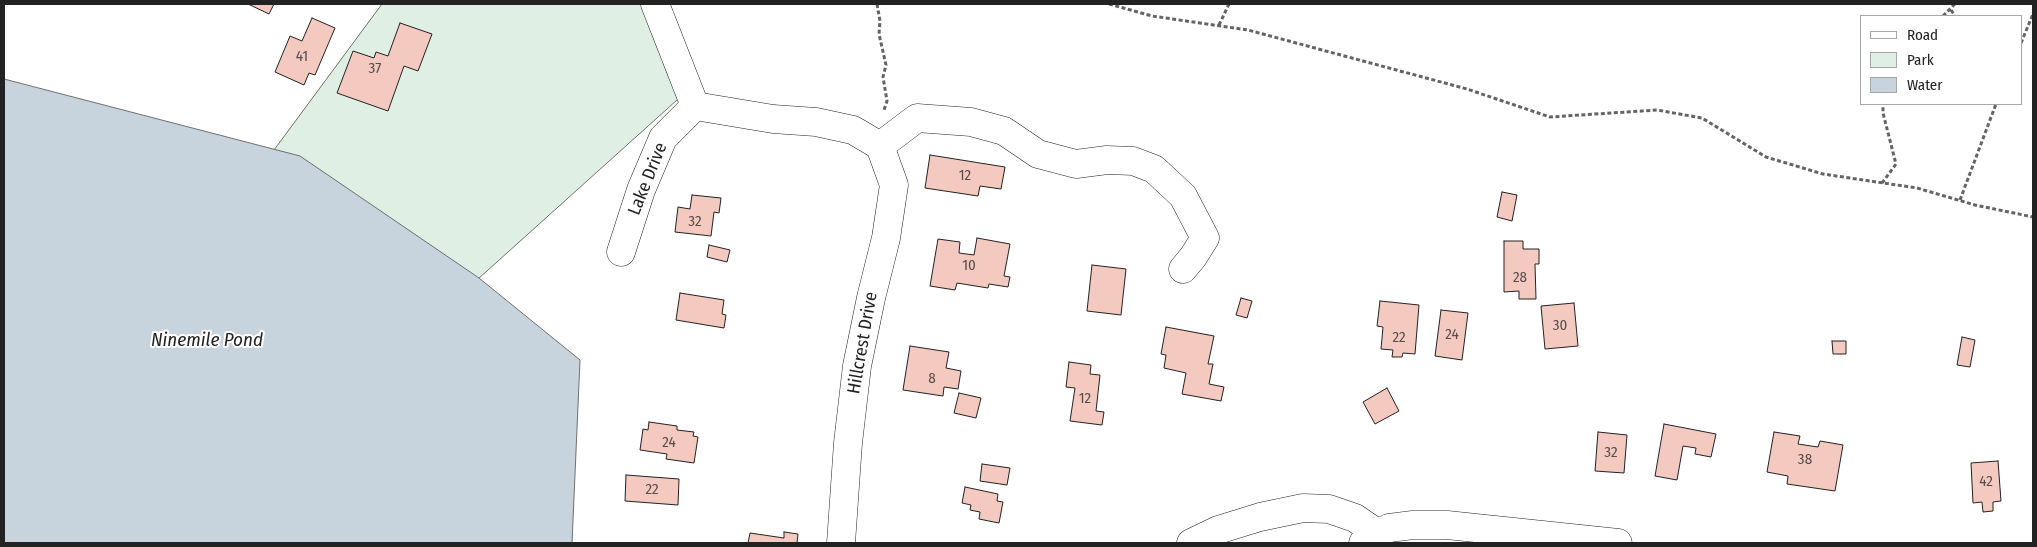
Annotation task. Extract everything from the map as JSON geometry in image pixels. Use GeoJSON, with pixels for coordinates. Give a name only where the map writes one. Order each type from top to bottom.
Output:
{"type":"FeatureCollection","features":[{"type":"Feature","properties":{"kind":"street"},"geometry":{"type":"LineString","coordinates":[[655,4],[695,106],[773,119],[816,122],[853,130],[880,146],[917,118],[971,122],[1004,131],[1038,154],[1076,164],[1107,160],[1133,162],[1154,169],[1183,196],[1205,238],[1184,269]]}},
{"type":"Feature","properties":{"kind":"street","name":"Lake Drive"},"geometry":{"type":"LineString","coordinates":[[621,252],[641,190],[664,138],[695,106]]}},
{"type":"Feature","properties":{"kind":"street","name":"Hillcrest Drive"},"geometry":{"type":"LineString","coordinates":[[841,543],[848,443],[857,366],[870,298],[886,238],[894,185],[880,146]]}},
{"type":"Feature","properties":{"kind":"street"},"geometry":{"type":"LineString","coordinates":[[1191,543],[1218,530],[1260,517],[1303,508],[1329,510],[1355,518],[1369,539],[1389,528],[1413,524],[1447,525],[1618,543]]}},
{"type":"Feature","properties":{"kind":"path"},"geometry":{"type":"LineString","coordinates":[[877,4],[880,21],[879,34],[886,65],[883,77],[887,101],[877,129],[880,146]]}},
{"type":"Feature","properties":{"kind":"path"},"geometry":{"type":"LineString","coordinates":[[1109,4],[1152,16],[1248,30],[1467,88],[1550,117],[1656,110],[1702,118],[1766,157],[1823,174],[1917,188],[2033,217]]}},
{"type":"Feature","properties":{"kind":"path"},"geometry":{"type":"LineString","coordinates":[[1220,25],[1229,4]]}},
{"type":"Feature","properties":{"kind":"path"},"geometry":{"type":"LineString","coordinates":[[1945,15],[1955,4]]}},
{"type":"Feature","properties":{"kind":"path"},"geometry":{"type":"LineString","coordinates":[[1950,10],[1954,15]]}},
{"type":"Feature","properties":{"kind":"path"},"geometry":{"type":"LineString","coordinates":[[2022,41],[2033,14]]}},
{"type":"Feature","properties":{"kind":"path"},"geometry":{"type":"LineString","coordinates":[[1882,183],[1896,164],[1883,105]]}},
{"type":"Feature","properties":{"kind":"path"},"geometry":{"type":"LineString","coordinates":[[1960,200],[1996,105]]}},
{"type":"Feature","properties":{"kind":"green space"},"geometry":{"type":"Polygon","coordinates":[[[382,4],[645,4],[687,91],[418,333],[274,150],[382,4]]]}},
{"type":"Feature","properties":{"kind":"water","name":"Ninemile Pond"},"geometry":{"type":"Polygon","coordinates":[[[4,79],[300,156],[479,278],[580,360],[572,543],[4,543],[4,79]]]}},
{"type":"Feature","properties":{"kind":"building"},"geometry":{"type":"Polygon","coordinates":[[[248,4],[274,4],[269,14],[248,4]]]}},
{"type":"Feature","properties":{"kind":"building"},"geometry":{"type":"Polygon","coordinates":[[[312,18],[335,28],[315,75],[309,73],[304,85],[275,72],[290,36],[302,41],[312,18]]]}},
{"type":"Feature","properties":{"kind":"building"},"geometry":{"type":"Polygon","coordinates":[[[400,23],[432,34],[418,71],[404,66],[388,111],[337,93],[353,51],[374,58],[376,52],[388,56],[400,23]]]}},
{"type":"Feature","properties":{"kind":"building"},"geometry":{"type":"Polygon","coordinates":[[[930,155],[1005,167],[1001,189],[980,186],[978,196],[925,188],[930,155]]]}},
{"type":"Feature","properties":{"kind":"building"},"geometry":{"type":"Polygon","coordinates":[[[1502,192],[1517,195],[1512,221],[1497,217],[1502,192]]]}},
{"type":"Feature","properties":{"kind":"building"},"geometry":{"type":"Polygon","coordinates":[[[692,195],[721,198],[719,213],[714,212],[711,236],[675,232],[678,207],[690,209],[692,195]]]}},
{"type":"Feature","properties":{"kind":"building"},"geometry":{"type":"Polygon","coordinates":[[[977,238],[1010,244],[1004,276],[1010,277],[1008,287],[989,284],[988,288],[957,283],[955,290],[930,286],[938,239],[960,242],[959,253],[974,255],[977,238]]]}},
{"type":"Feature","properties":{"kind":"building"},"geometry":{"type":"Polygon","coordinates":[[[1504,241],[1523,241],[1523,249],[1539,249],[1539,264],[1535,264],[1536,299],[1519,299],[1519,291],[1504,292],[1504,241]]]}},
{"type":"Feature","properties":{"kind":"building"},"geometry":{"type":"Polygon","coordinates":[[[709,245],[730,250],[727,262],[707,257],[709,245]]]}},
{"type":"Feature","properties":{"kind":"building"},"geometry":{"type":"Polygon","coordinates":[[[1092,265],[1126,269],[1121,315],[1087,311],[1092,265]]]}},
{"type":"Feature","properties":{"kind":"building"},"geometry":{"type":"Polygon","coordinates":[[[680,293],[724,300],[722,314],[726,315],[724,328],[676,320],[680,293]]]}},
{"type":"Feature","properties":{"kind":"building"},"geometry":{"type":"Polygon","coordinates":[[[1241,298],[1252,301],[1247,318],[1236,315],[1241,298]]]}},
{"type":"Feature","properties":{"kind":"building"},"geometry":{"type":"Polygon","coordinates":[[[1380,301],[1419,305],[1415,354],[1403,353],[1402,357],[1392,357],[1393,350],[1381,349],[1383,327],[1377,326],[1380,301]]]}},
{"type":"Feature","properties":{"kind":"building"},"geometry":{"type":"Polygon","coordinates":[[[1574,303],[1578,346],[1545,349],[1541,306],[1574,303]]]}},
{"type":"Feature","properties":{"kind":"building"},"geometry":{"type":"Polygon","coordinates":[[[1441,310],[1468,313],[1462,360],[1435,356],[1441,310]]]}},
{"type":"Feature","properties":{"kind":"building"},"geometry":{"type":"Polygon","coordinates":[[[1166,327],[1214,336],[1208,364],[1213,364],[1209,384],[1224,387],[1221,401],[1182,394],[1186,373],[1164,368],[1166,355],[1161,354],[1166,327]]]}},
{"type":"Feature","properties":{"kind":"building"},"geometry":{"type":"Polygon","coordinates":[[[1962,337],[1975,340],[1970,367],[1957,365],[1962,337]]]}},
{"type":"Feature","properties":{"kind":"building"},"geometry":{"type":"Polygon","coordinates":[[[1832,341],[1846,341],[1846,354],[1833,354],[1832,341]]]}},
{"type":"Feature","properties":{"kind":"building"},"geometry":{"type":"Polygon","coordinates":[[[910,346],[949,352],[946,368],[961,371],[958,389],[944,387],[943,396],[903,390],[910,346]]]}},
{"type":"Feature","properties":{"kind":"building"},"geometry":{"type":"Polygon","coordinates":[[[1069,362],[1091,365],[1090,374],[1100,375],[1096,411],[1104,412],[1102,425],[1070,421],[1075,388],[1066,387],[1069,362]]]}},
{"type":"Feature","properties":{"kind":"building"},"geometry":{"type":"Polygon","coordinates":[[[1387,388],[1399,411],[1375,424],[1363,402],[1387,388]]]}},
{"type":"Feature","properties":{"kind":"building"},"geometry":{"type":"Polygon","coordinates":[[[959,393],[981,398],[976,418],[954,413],[959,393]]]}},
{"type":"Feature","properties":{"kind":"building"},"geometry":{"type":"Polygon","coordinates":[[[649,422],[677,426],[677,430],[694,432],[693,436],[698,437],[694,463],[666,459],[667,454],[640,450],[643,429],[648,430],[649,422]]]}},
{"type":"Feature","properties":{"kind":"building"},"geometry":{"type":"Polygon","coordinates":[[[1664,424],[1716,434],[1711,457],[1695,454],[1696,448],[1683,446],[1677,480],[1655,476],[1664,424]]]}},
{"type":"Feature","properties":{"kind":"building"},"geometry":{"type":"Polygon","coordinates":[[[1598,432],[1627,435],[1624,473],[1595,471],[1598,432]]]}},
{"type":"Feature","properties":{"kind":"building"},"geometry":{"type":"Polygon","coordinates":[[[1774,432],[1800,436],[1798,444],[1818,447],[1820,441],[1843,445],[1835,491],[1787,484],[1788,476],[1767,472],[1774,432]]]}},
{"type":"Feature","properties":{"kind":"building"},"geometry":{"type":"Polygon","coordinates":[[[1998,461],[2001,501],[1993,502],[1993,511],[1983,512],[1982,502],[1973,503],[1971,463],[1998,461]]]}},
{"type":"Feature","properties":{"kind":"building"},"geometry":{"type":"Polygon","coordinates":[[[982,464],[1010,468],[1007,485],[980,481],[982,464]]]}},
{"type":"Feature","properties":{"kind":"building"},"geometry":{"type":"Polygon","coordinates":[[[626,475],[679,479],[678,505],[625,501],[626,475]]]}},
{"type":"Feature","properties":{"kind":"building"},"geometry":{"type":"Polygon","coordinates":[[[965,487],[998,494],[997,501],[1003,502],[999,523],[979,519],[980,512],[970,510],[971,505],[962,503],[965,487]]]}},
{"type":"Feature","properties":{"kind":"building"},"geometry":{"type":"Polygon","coordinates":[[[784,532],[798,534],[797,543],[748,543],[750,533],[784,538],[784,532]]]}}]}
